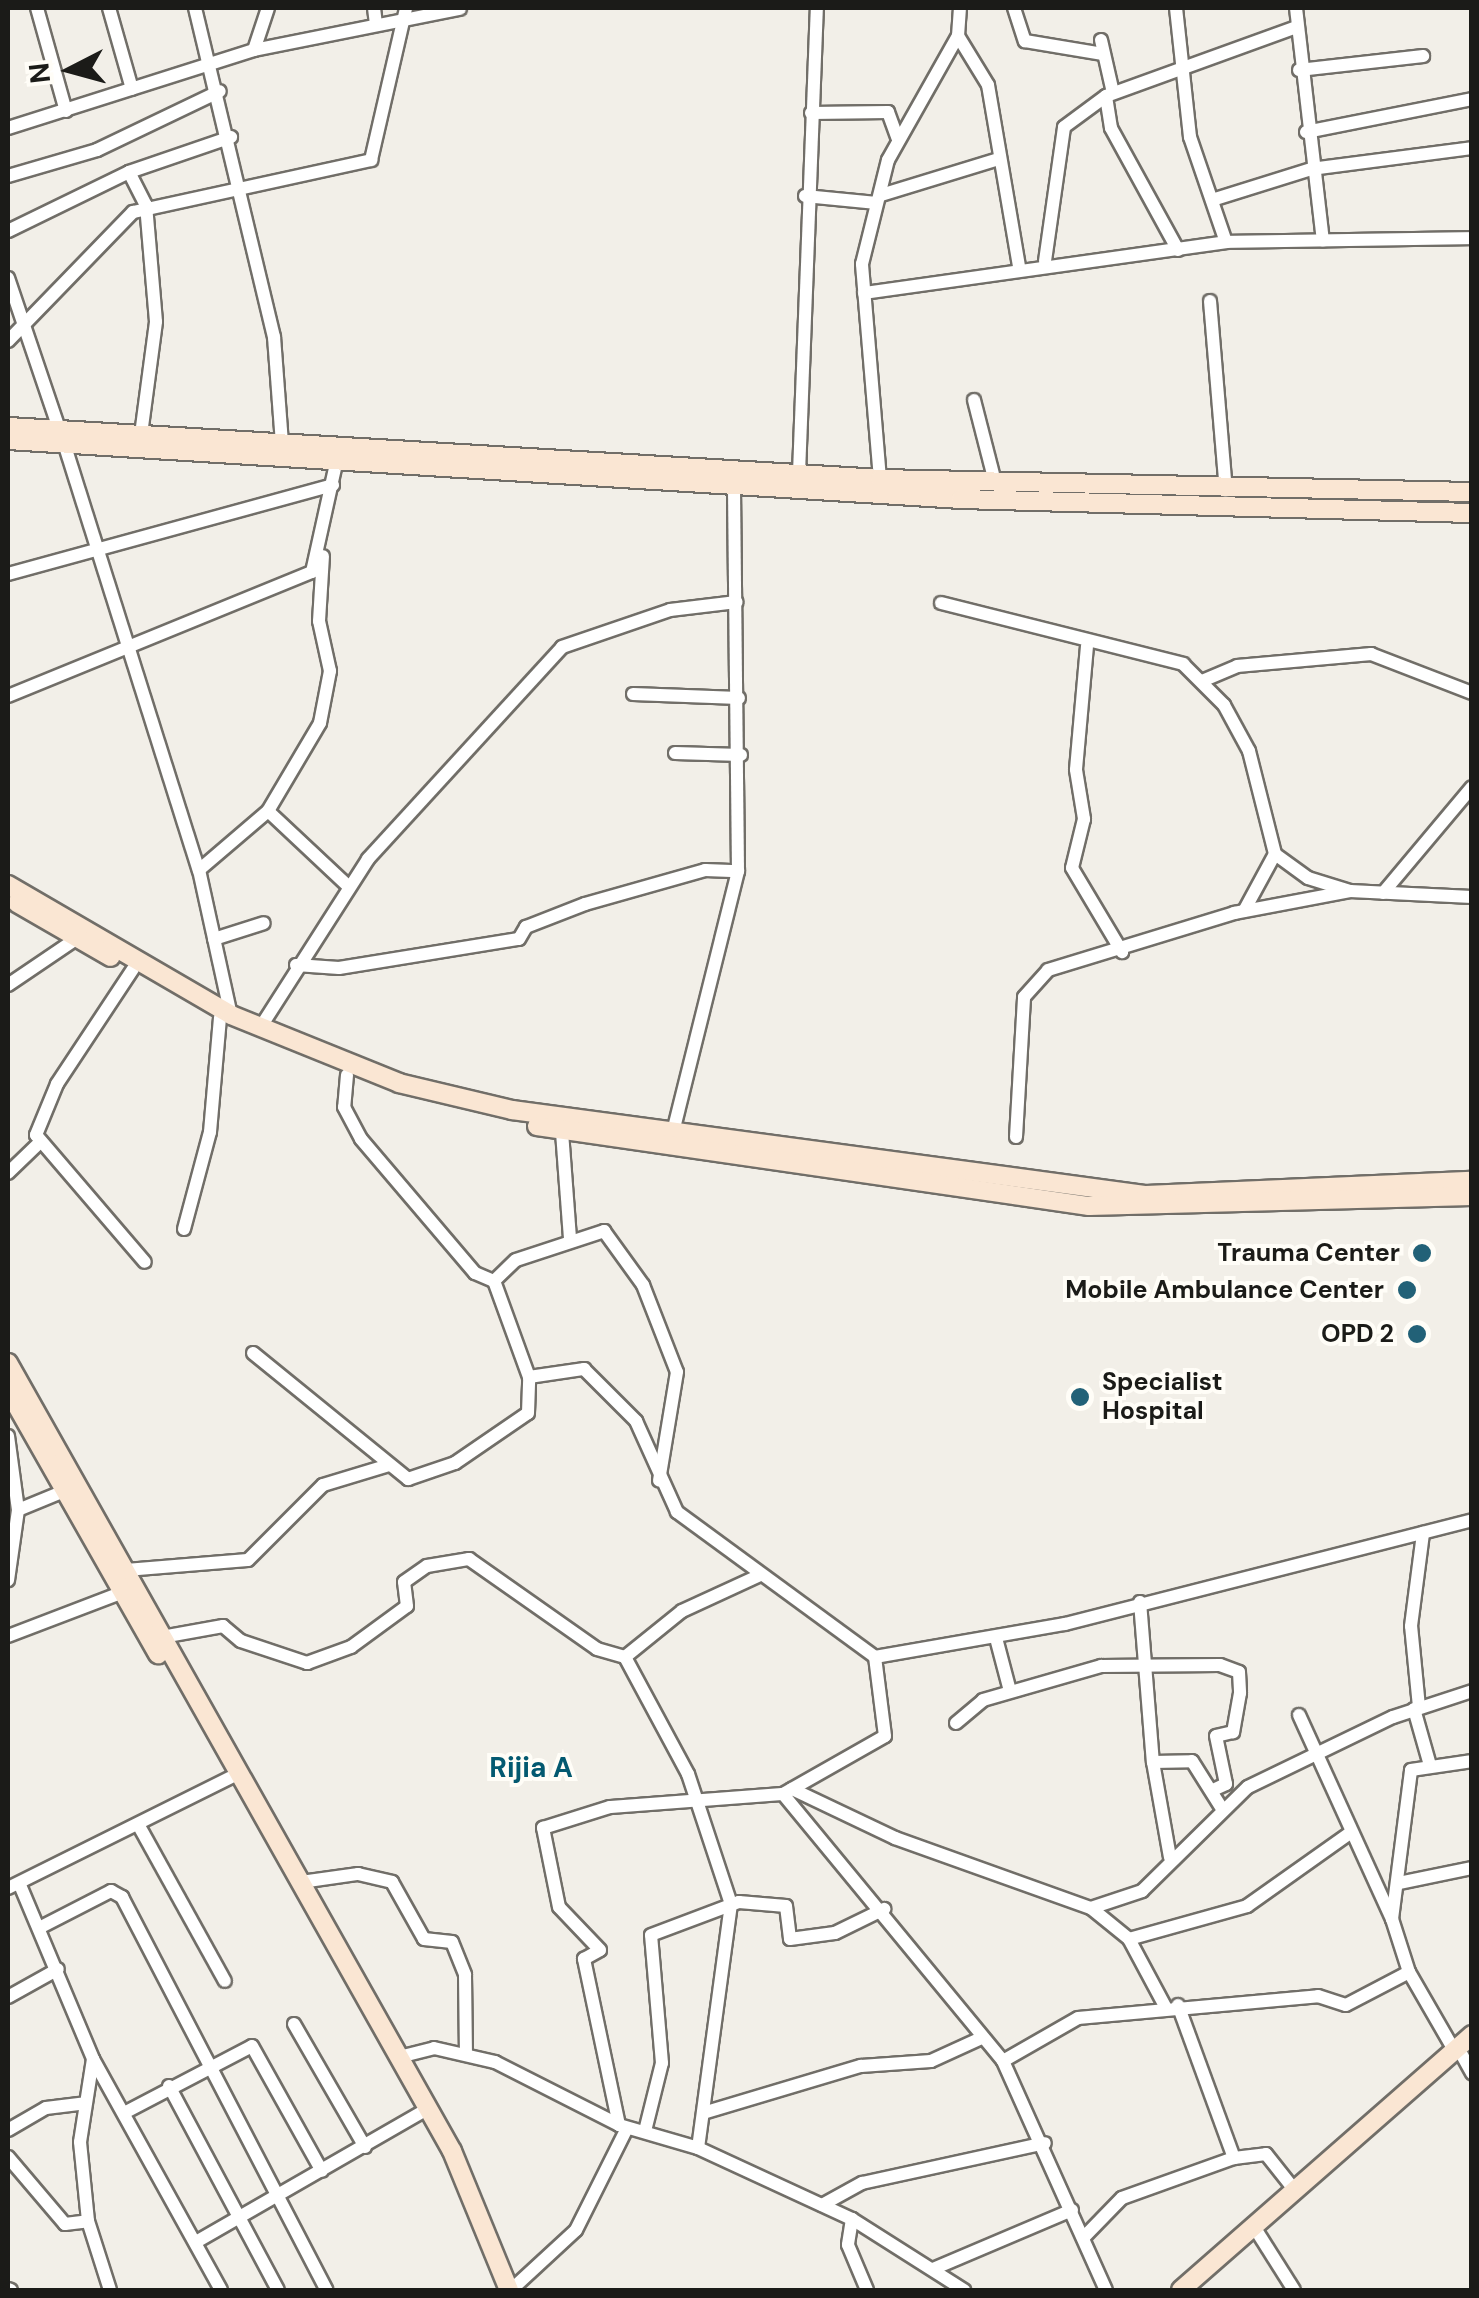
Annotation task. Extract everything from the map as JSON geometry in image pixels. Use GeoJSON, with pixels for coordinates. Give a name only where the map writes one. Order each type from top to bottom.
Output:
{"type":"FeatureCollection","features":[{"type":"Feature","properties":{"kind":"main road"},"geometry":{"type":"LineString","coordinates":[[8,427],[61,436],[336,464],[734,477],[1472,512]]}},
{"type":"Feature","properties":{"kind":"main road"},"geometry":{"type":"LineString","coordinates":[[8,440],[140,435],[734,477],[799,472],[880,479],[1226,490],[1472,492]]}},
{"type":"Feature","properties":{"kind":"main road"},"geometry":{"type":"LineString","coordinates":[[8,885],[226,1016],[453,1098],[671,1141],[1089,1206],[1472,1196]]}},
{"type":"Feature","properties":{"kind":"main road"},"geometry":{"type":"LineString","coordinates":[[8,898],[133,969],[347,1075],[562,1132],[1160,1196],[1472,1180]]}},
{"type":"Feature","properties":{"kind":"main road"},"geometry":{"type":"LineString","coordinates":[[8,1363],[452,2151],[510,2290]]}},
{"type":"Feature","properties":{"kind":"main road"},"geometry":{"type":"LineString","coordinates":[[8,1390],[420,2113],[498,2290]]}},
{"type":"Feature","properties":{"kind":"main road"},"geometry":{"type":"LineString","coordinates":[[1197,2290],[1462,2051],[1472,2035]]}},
{"type":"Feature","properties":{"kind":"main road"},"geometry":{"type":"LineString","coordinates":[[1181,2290],[1293,2188],[1462,2051]]}},
{"type":"Feature","properties":{"kind":"street"},"geometry":{"type":"LineString","coordinates":[[37,8],[66,111]]}},
{"type":"Feature","properties":{"kind":"street"},"geometry":{"type":"LineString","coordinates":[[109,8],[132,89]]}},
{"type":"Feature","properties":{"kind":"street"},"geometry":{"type":"LineString","coordinates":[[196,8],[231,137],[279,365],[282,443]]}},
{"type":"Feature","properties":{"kind":"street"},"geometry":{"type":"LineString","coordinates":[[254,50],[268,8]]}},
{"type":"Feature","properties":{"kind":"street"},"geometry":{"type":"LineString","coordinates":[[374,8],[376,24]]}},
{"type":"Feature","properties":{"kind":"street"},"geometry":{"type":"LineString","coordinates":[[799,472],[805,196],[817,8]]}},
{"type":"Feature","properties":{"kind":"street"},"geometry":{"type":"LineString","coordinates":[[880,479],[864,293],[879,199],[897,137],[958,36],[960,8]]}},
{"type":"Feature","properties":{"kind":"street"},"geometry":{"type":"LineString","coordinates":[[1014,8],[1025,41],[1102,47],[1111,128],[1178,250]]}},
{"type":"Feature","properties":{"kind":"street"},"geometry":{"type":"LineString","coordinates":[[1176,8],[1179,74],[1226,242]]}},
{"type":"Feature","properties":{"kind":"street"},"geometry":{"type":"LineString","coordinates":[[1296,8],[1306,132],[1323,240]]}},
{"type":"Feature","properties":{"kind":"street"},"geometry":{"type":"LineString","coordinates":[[8,128],[254,50],[376,24],[405,13],[460,9]]}},
{"type":"Feature","properties":{"kind":"street"},"geometry":{"type":"LineString","coordinates":[[8,341],[124,217],[241,185],[372,160],[405,13]]}},
{"type":"Feature","properties":{"kind":"street"},"geometry":{"type":"LineString","coordinates":[[1044,261],[1064,127],[1109,94],[1179,74],[1297,27]]}},
{"type":"Feature","properties":{"kind":"street"},"geometry":{"type":"LineString","coordinates":[[958,36],[988,85],[1019,267]]}},
{"type":"Feature","properties":{"kind":"street"},"geometry":{"type":"LineString","coordinates":[[1299,70],[1422,56]]}},
{"type":"Feature","properties":{"kind":"street"},"geometry":{"type":"LineString","coordinates":[[8,176],[97,150],[220,91]]}},
{"type":"Feature","properties":{"kind":"street"},"geometry":{"type":"LineString","coordinates":[[1306,132],[1472,99]]}},
{"type":"Feature","properties":{"kind":"street"},"geometry":{"type":"LineString","coordinates":[[811,113],[888,112],[897,137]]}},
{"type":"Feature","properties":{"kind":"street"},"geometry":{"type":"LineString","coordinates":[[8,230],[129,172],[231,137]]}},
{"type":"Feature","properties":{"kind":"street"},"geometry":{"type":"LineString","coordinates":[[1212,200],[1311,169],[1472,148]]}},
{"type":"Feature","properties":{"kind":"street"},"geometry":{"type":"LineString","coordinates":[[805,196],[879,199],[999,159]]}},
{"type":"Feature","properties":{"kind":"street"},"geometry":{"type":"LineString","coordinates":[[129,172],[143,211],[156,358],[140,435]]}},
{"type":"Feature","properties":{"kind":"street"},"geometry":{"type":"LineString","coordinates":[[864,293],[1044,261],[1226,242],[1472,238]]}},
{"type":"Feature","properties":{"kind":"street"},"geometry":{"type":"LineString","coordinates":[[8,278],[130,642],[199,870],[214,939],[226,1016],[210,1132],[184,1229]]}},
{"type":"Feature","properties":{"kind":"street"},"geometry":{"type":"LineString","coordinates":[[1210,301],[1226,490]]}},
{"type":"Feature","properties":{"kind":"street"},"geometry":{"type":"LineString","coordinates":[[974,400],[992,474]]}},
{"type":"Feature","properties":{"kind":"street"},"geometry":{"type":"LineString","coordinates":[[199,870],[268,810],[320,723],[330,671],[319,621],[323,553],[336,464]]}},
{"type":"Feature","properties":{"kind":"street"},"geometry":{"type":"LineString","coordinates":[[671,1141],[738,871],[741,755],[734,477]]}},
{"type":"Feature","properties":{"kind":"street"},"geometry":{"type":"LineString","coordinates":[[8,574],[98,552],[261,498],[333,485]]}},
{"type":"Feature","properties":{"kind":"street"},"geometry":{"type":"LineString","coordinates":[[8,696],[130,642],[277,593],[323,553]]}},
{"type":"Feature","properties":{"kind":"street"},"geometry":{"type":"LineString","coordinates":[[260,1028],[296,965],[349,887],[562,647],[670,610],[737,602]]}},
{"type":"Feature","properties":{"kind":"street"},"geometry":{"type":"LineString","coordinates":[[941,602],[1087,646],[1150,653],[1202,681],[1249,750],[1275,854],[1308,878],[1350,891],[1472,898]]}},
{"type":"Feature","properties":{"kind":"street"},"geometry":{"type":"LineString","coordinates":[[1087,646],[1076,770],[1084,819],[1072,868],[1122,952]]}},
{"type":"Feature","properties":{"kind":"street"},"geometry":{"type":"LineString","coordinates":[[1202,681],[1237,666],[1371,654],[1472,693]]}},
{"type":"Feature","properties":{"kind":"street"},"geometry":{"type":"LineString","coordinates":[[633,694],[739,698]]}},
{"type":"Feature","properties":{"kind":"street"},"geometry":{"type":"LineString","coordinates":[[675,753],[741,755]]}},
{"type":"Feature","properties":{"kind":"street"},"geometry":{"type":"LineString","coordinates":[[1383,893],[1472,787]]}},
{"type":"Feature","properties":{"kind":"street"},"geometry":{"type":"LineString","coordinates":[[268,810],[349,887]]}},
{"type":"Feature","properties":{"kind":"street"},"geometry":{"type":"LineString","coordinates":[[1244,911],[1275,854]]}},
{"type":"Feature","properties":{"kind":"street"},"geometry":{"type":"LineString","coordinates":[[296,965],[339,968],[519,939],[526,926],[585,904],[705,870],[738,871]]}},
{"type":"Feature","properties":{"kind":"street"},"geometry":{"type":"LineString","coordinates":[[1016,1137],[1030,986],[1048,970],[1122,952],[1244,911],[1350,891]]}},
{"type":"Feature","properties":{"kind":"street"},"geometry":{"type":"LineString","coordinates":[[214,939],[264,923]]}},
{"type":"Feature","properties":{"kind":"street"},"geometry":{"type":"LineString","coordinates":[[8,985],[76,938]]}},
{"type":"Feature","properties":{"kind":"street"},"geometry":{"type":"LineString","coordinates":[[8,1173],[37,1145],[56,1084],[133,969]]}},
{"type":"Feature","properties":{"kind":"street"},"geometry":{"type":"LineString","coordinates":[[347,1075],[344,1107],[361,1138],[475,1274],[494,1281]]}},
{"type":"Feature","properties":{"kind":"street"},"geometry":{"type":"LineString","coordinates":[[562,1132],[570,1239]]}},
{"type":"Feature","properties":{"kind":"street"},"geometry":{"type":"LineString","coordinates":[[37,1145],[145,1262]]}},
{"type":"Feature","properties":{"kind":"street"},"geometry":{"type":"LineString","coordinates":[[494,1281],[516,1260],[570,1239],[604,1231],[619,1249],[677,1372],[659,1482]]}},
{"type":"Feature","properties":{"kind":"street"},"geometry":{"type":"LineString","coordinates":[[254,1353],[408,1478],[474,1455],[528,1413],[528,1377],[494,1281]]}},
{"type":"Feature","properties":{"kind":"street"},"geometry":{"type":"LineString","coordinates":[[528,1377],[584,1369],[636,1421],[659,1482],[677,1512],[758,1576],[875,1657],[996,1638],[1472,1520]]}},
{"type":"Feature","properties":{"kind":"street"},"geometry":{"type":"LineString","coordinates":[[8,1428],[21,1413]]}},
{"type":"Feature","properties":{"kind":"street"},"geometry":{"type":"LineString","coordinates":[[8,1436],[18,1510],[8,1580]]}},
{"type":"Feature","properties":{"kind":"street"},"geometry":{"type":"LineString","coordinates":[[126,1570],[248,1560],[324,1485],[389,1465]]}},
{"type":"Feature","properties":{"kind":"street"},"geometry":{"type":"LineString","coordinates":[[18,1510],[64,1491]]}},
{"type":"Feature","properties":{"kind":"street"},"geometry":{"type":"LineString","coordinates":[[1423,1533],[1410,1626],[1416,1708],[1430,1765]]}},
{"type":"Feature","properties":{"kind":"street"},"geometry":{"type":"LineString","coordinates":[[162,1638],[223,1626],[241,1642],[307,1663],[351,1647],[407,1606],[404,1582],[427,1566],[469,1559],[589,1643],[625,1657],[643,1676],[698,1799],[730,1904],[698,2148]]}},
{"type":"Feature","properties":{"kind":"street"},"geometry":{"type":"LineString","coordinates":[[625,1657],[682,1612],[758,1576]]}},
{"type":"Feature","properties":{"kind":"street"},"geometry":{"type":"LineString","coordinates":[[8,1636],[122,1592]]}},
{"type":"Feature","properties":{"kind":"street"},"geometry":{"type":"LineString","coordinates":[[1140,1602],[1152,1762],[1170,1857]]}},
{"type":"Feature","properties":{"kind":"street"},"geometry":{"type":"LineString","coordinates":[[996,1638],[1010,1691]]}},
{"type":"Feature","properties":{"kind":"street"},"geometry":{"type":"LineString","coordinates":[[510,2290],[576,2230],[623,2126],[584,1959],[600,1950],[559,1907],[543,1828],[610,1807],[788,1791],[884,1736],[875,1657]]}},
{"type":"Feature","properties":{"kind":"street"},"geometry":{"type":"LineString","coordinates":[[956,1723],[1010,1691],[1147,1660],[1239,1672],[1236,1722],[1216,1736],[1226,1784],[1212,1790]]}},
{"type":"Feature","properties":{"kind":"street"},"geometry":{"type":"LineString","coordinates":[[1091,1908],[1142,1891],[1221,1806],[1416,1708],[1472,1692]]}},
{"type":"Feature","properties":{"kind":"street"},"geometry":{"type":"LineString","coordinates":[[1299,1715],[1392,1919],[1408,1972],[1462,2051],[1472,2073]]}},
{"type":"Feature","properties":{"kind":"street"},"geometry":{"type":"LineString","coordinates":[[1152,1762],[1192,1761],[1221,1806]]}},
{"type":"Feature","properties":{"kind":"street"},"geometry":{"type":"LineString","coordinates":[[1392,1919],[1411,1770],[1472,1761]]}},
{"type":"Feature","properties":{"kind":"street"},"geometry":{"type":"LineString","coordinates":[[221,2290],[93,2059],[58,1969],[14,1886],[230,1778]]}},
{"type":"Feature","properties":{"kind":"street"},"geometry":{"type":"LineString","coordinates":[[788,1791],[895,1838],[1091,1908],[1128,1938],[1171,2006],[1234,2158]]}},
{"type":"Feature","properties":{"kind":"street"},"geometry":{"type":"LineString","coordinates":[[788,1791],[791,1814],[884,1909],[979,2039],[1003,2062],[1045,2143],[1106,2290]]}},
{"type":"Feature","properties":{"kind":"street"},"geometry":{"type":"LineString","coordinates":[[139,1826],[225,1981]]}},
{"type":"Feature","properties":{"kind":"street"},"geometry":{"type":"LineString","coordinates":[[1128,1938],[1247,1906],[1350,1832]]}},
{"type":"Feature","properties":{"kind":"street"},"geometry":{"type":"LineString","coordinates":[[1399,1883],[1472,1868]]}},
{"type":"Feature","properties":{"kind":"street"},"geometry":{"type":"LineString","coordinates":[[301,1882],[358,1874],[392,1882],[424,1939],[452,1942],[466,1975],[466,2053]]}},
{"type":"Feature","properties":{"kind":"street"},"geometry":{"type":"LineString","coordinates":[[39,1928],[118,1892],[327,2290]]}},
{"type":"Feature","properties":{"kind":"street"},"geometry":{"type":"LineString","coordinates":[[645,2131],[662,2062],[651,1935],[730,1904],[786,1906],[790,1939],[836,1934],[884,1909]]}},
{"type":"Feature","properties":{"kind":"street"},"geometry":{"type":"LineString","coordinates":[[8,1997],[58,1969]]}},
{"type":"Feature","properties":{"kind":"street"},"geometry":{"type":"LineString","coordinates":[[1003,2062],[1067,2021],[1171,2006],[1318,1996],[1346,2004],[1408,1972]]}},
{"type":"Feature","properties":{"kind":"street"},"geometry":{"type":"LineString","coordinates":[[294,2024],[365,2147]]}},
{"type":"Feature","properties":{"kind":"street"},"geometry":{"type":"LineString","coordinates":[[703,2112],[861,2066],[931,2061],[979,2039]]}},
{"type":"Feature","properties":{"kind":"street"},"geometry":{"type":"LineString","coordinates":[[124,2113],[208,2064],[252,2046],[322,2171]]}},
{"type":"Feature","properties":{"kind":"street"},"geometry":{"type":"LineString","coordinates":[[399,2057],[434,2048],[466,2053],[623,2126],[698,2148],[852,2218],[964,2290]]}},
{"type":"Feature","properties":{"kind":"street"},"geometry":{"type":"LineString","coordinates":[[93,2059],[81,2104],[88,2221],[110,2290]]}},
{"type":"Feature","properties":{"kind":"street"},"geometry":{"type":"LineString","coordinates":[[169,2086],[278,2290]]}},
{"type":"Feature","properties":{"kind":"street"},"geometry":{"type":"LineString","coordinates":[[8,2130],[46,2108],[81,2104]]}},
{"type":"Feature","properties":{"kind":"street"},"geometry":{"type":"LineString","coordinates":[[196,2242],[420,2113]]}},
{"type":"Feature","properties":{"kind":"street"},"geometry":{"type":"LineString","coordinates":[[822,2205],[862,2183],[1045,2143]]}},
{"type":"Feature","properties":{"kind":"street"},"geometry":{"type":"LineString","coordinates":[[1083,2238],[1122,2198],[1234,2158],[1266,2154],[1293,2188]]}},
{"type":"Feature","properties":{"kind":"street"},"geometry":{"type":"LineString","coordinates":[[8,2157],[65,2224],[88,2221]]}},
{"type":"Feature","properties":{"kind":"street"},"geometry":{"type":"LineString","coordinates":[[933,2269],[1072,2210]]}},
{"type":"Feature","properties":{"kind":"street"},"geometry":{"type":"LineString","coordinates":[[852,2218],[848,2245],[866,2290]]}},
{"type":"Feature","properties":{"kind":"street"},"geometry":{"type":"LineString","coordinates":[[1258,2233],[1294,2290]]}},
{"type":"Feature","properties":{"kind":"place","name":"Trauma Center"},"geometry":{"type":"Point","coordinates":[1422,1253]}},
{"type":"Feature","properties":{"kind":"place","name":"Mobile Ambulance Center"},"geometry":{"type":"Point","coordinates":[1407,1290]}},
{"type":"Feature","properties":{"kind":"place","name":"OPD 2"},"geometry":{"type":"Point","coordinates":[1417,1334]}},
{"type":"Feature","properties":{"kind":"place","name":"Specialist Hospital"},"geometry":{"type":"Point","coordinates":[1080,1397]}},
{"type":"Feature","properties":{"kind":"district","name":"Rijia A"},"geometry":{"type":"Point","coordinates":[531,1768]}}]}
